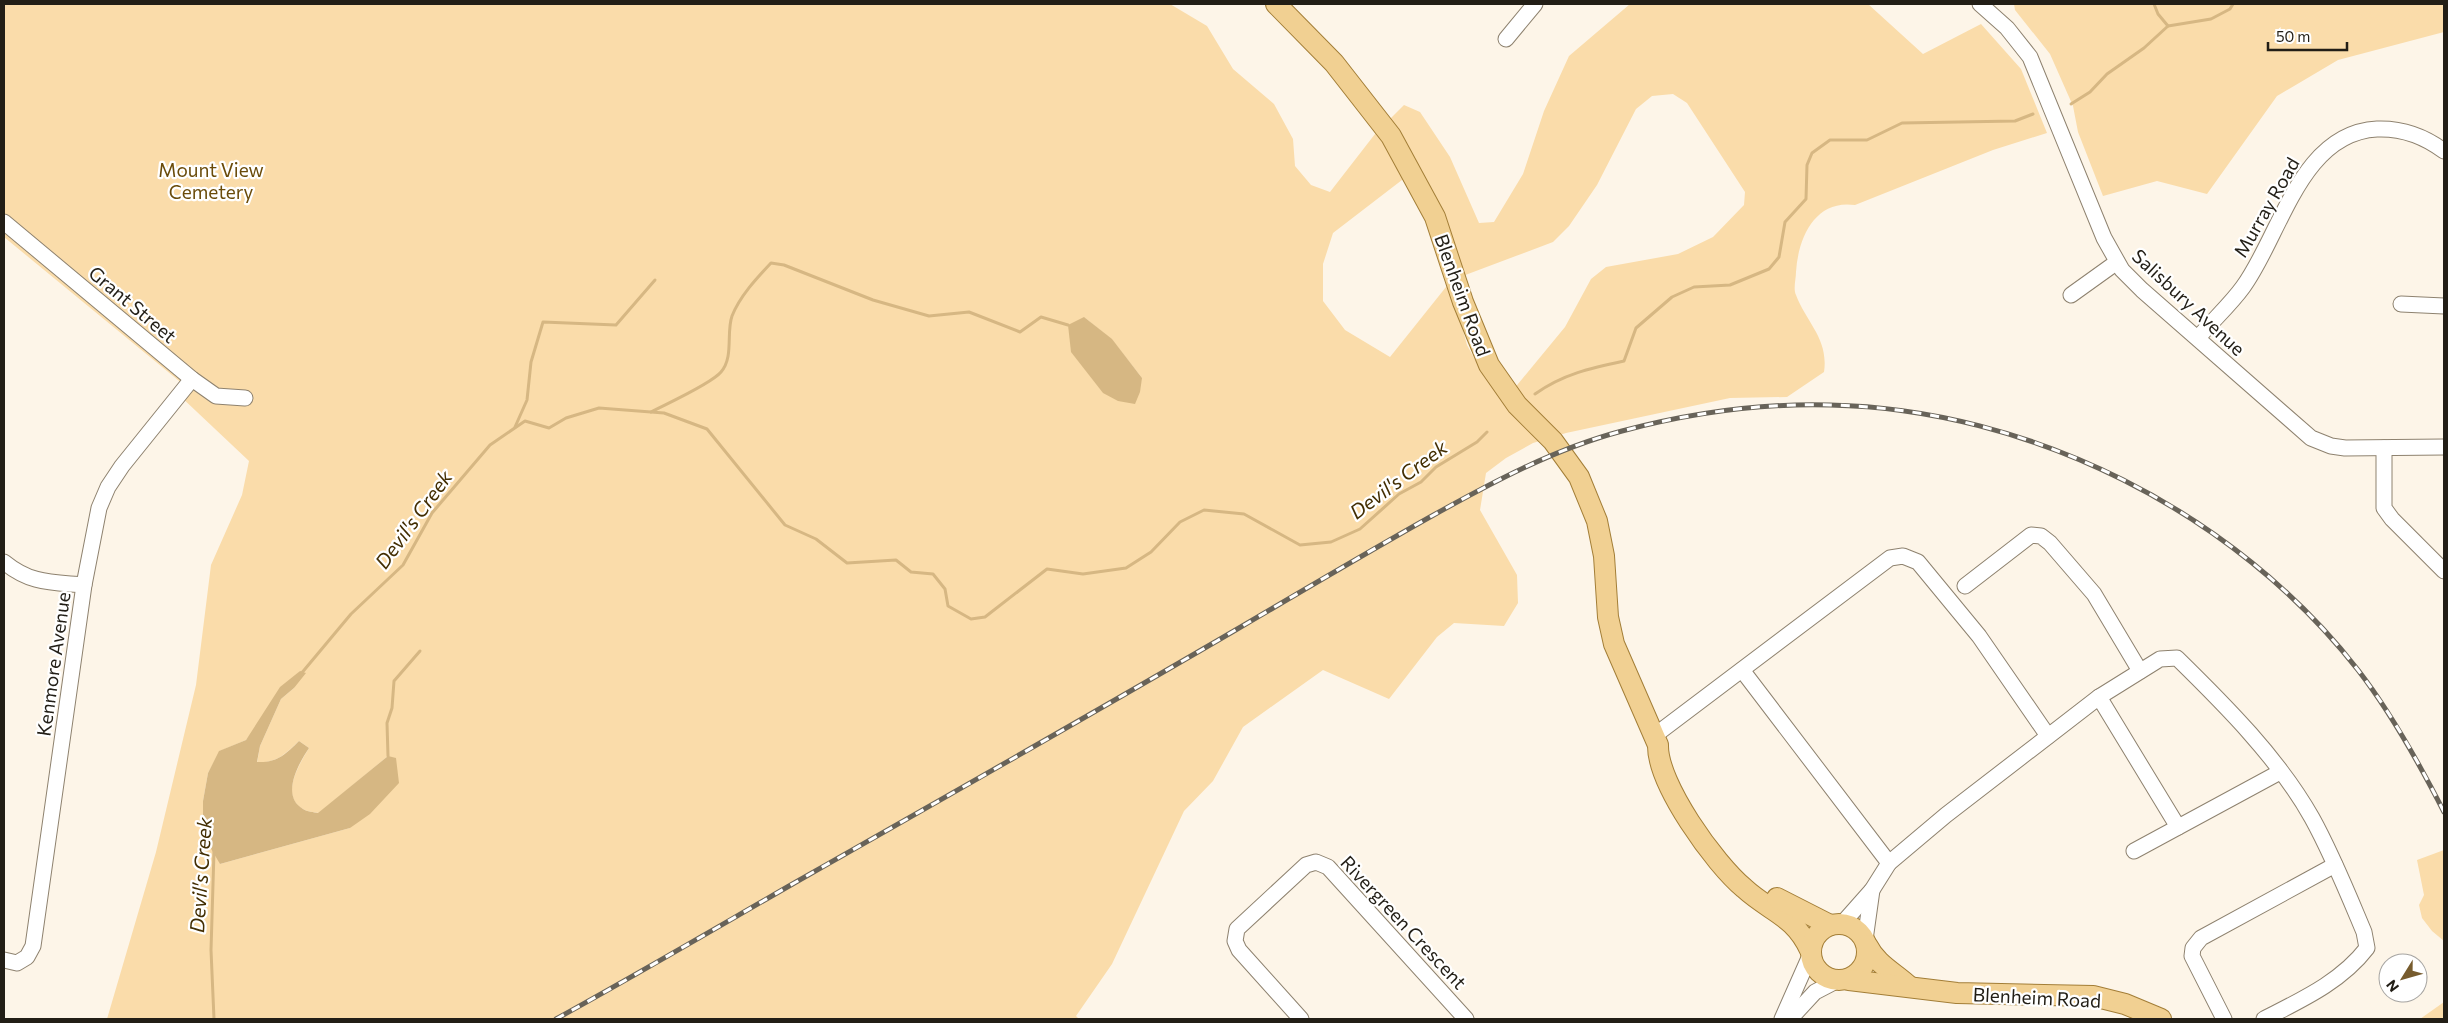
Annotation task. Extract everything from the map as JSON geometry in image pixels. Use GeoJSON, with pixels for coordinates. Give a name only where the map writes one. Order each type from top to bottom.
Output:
{"type":"FeatureCollection","features":[{"type":"Feature","properties":{"kind":"main road","name":"Blenheim Road"},"geometry":{"type":"LineString","coordinates":[[1276,4],[1334,63],[1391,136],[1435,217],[1463,302],[1489,365],[1518,405],[1554,441],[1579,477],[1597,521],[1604,556],[1608,617],[1614,644],[1656,741],[1658,755],[1669,784],[1704,843],[1742,888],[1796,926],[1809,954]]}},
{"type":"Feature","properties":{"kind":"main road","name":"Blenheim Road"},"geometry":{"type":"LineString","coordinates":[[1656,741],[1665,751],[1697,813],[1736,865],[1748,877],[1777,898],[1836,925]]}},
{"type":"Feature","properties":{"kind":"main road"},"geometry":{"type":"LineString","coordinates":[[1836,925],[1854,928],[1866,942],[1864,965],[1855,976],[1843,980],[1819,973],[1809,954],[1816,936],[1836,925]]}},
{"type":"Feature","properties":{"kind":"main road","name":"Blenheim Road"},"geometry":{"type":"LineString","coordinates":[[1866,942],[1876,960],[1885,969],[1910,986],[1957,993],[2093,996],[2125,1004],[2161,1019]]}},
{"type":"Feature","properties":{"kind":"main road","name":"Blenheim Road"},"geometry":{"type":"LineString","coordinates":[[1843,980],[1904,988],[1910,986]]}},
{"type":"Feature","properties":{"kind":"street"},"geometry":{"type":"LineString","coordinates":[[1506,39],[1535,4]]}},
{"type":"Feature","properties":{"kind":"street","name":"Salisbury Avenue"},"geometry":{"type":"LineString","coordinates":[[1986,6],[2016,38],[2035,67],[2097,224],[2117,262],[2142,290],[2311,438],[2338,447],[2444,447]]}},
{"type":"Feature","properties":{"kind":"street","name":"Murray Road"},"geometry":{"type":"LineString","coordinates":[[2198,338],[2244,287],[2306,173],[2331,146],[2358,133],[2387,128],[2419,135],[2444,151]]}},
{"type":"Feature","properties":{"kind":"street","name":"Grant Street"},"geometry":{"type":"LineString","coordinates":[[4,222],[192,379],[216,396],[244,398]]}},
{"type":"Feature","properties":{"kind":"street"},"geometry":{"type":"LineString","coordinates":[[2071,295],[2117,262]]}},
{"type":"Feature","properties":{"kind":"street"},"geometry":{"type":"LineString","coordinates":[[2401,304],[2444,306]]}},
{"type":"Feature","properties":{"kind":"street","name":"Kenmore Avenue"},"geometry":{"type":"LineString","coordinates":[[4,960],[17,964],[27,957],[33,946],[84,585],[93,534],[100,508],[108,487],[122,466],[192,379]]}},
{"type":"Feature","properties":{"kind":"street"},"geometry":{"type":"LineString","coordinates":[[2384,448],[2384,508],[2392,519],[2444,571]]}},
{"type":"Feature","properties":{"kind":"street"},"geometry":{"type":"LineString","coordinates":[[1965,586],[2031,535],[2041,536],[2050,543],[2094,594],[2140,671]]}},
{"type":"Feature","properties":{"kind":"street"},"geometry":{"type":"LineString","coordinates":[[1656,741],[1742,670],[1890,558],[1903,556],[1918,562],[1979,636],[2048,736]]}},
{"type":"Feature","properties":{"kind":"street"},"geometry":{"type":"LineString","coordinates":[[4,562],[18,574],[37,582],[84,585]]}},
{"type":"Feature","properties":{"kind":"street"},"geometry":{"type":"LineString","coordinates":[[1836,925],[1872,890],[1889,863],[1946,815],[2099,697],[2160,659],[2177,658],[2224,705],[2280,772],[2312,817],[2364,932],[2367,948],[2341,974],[2320,989],[2264,1019]]}},
{"type":"Feature","properties":{"kind":"street"},"geometry":{"type":"LineString","coordinates":[[1742,670],[1889,863]]}},
{"type":"Feature","properties":{"kind":"street"},"geometry":{"type":"LineString","coordinates":[[2099,697],[2178,827]]}},
{"type":"Feature","properties":{"kind":"street"},"geometry":{"type":"LineString","coordinates":[[2134,851],[2280,772]]}},
{"type":"Feature","properties":{"kind":"street","name":"Rivergreen Crescent"},"geometry":{"type":"LineString","coordinates":[[1302,1019],[1239,950],[1235,941],[1237,929],[1306,865],[1316,862],[1328,867],[1466,1019]]}},
{"type":"Feature","properties":{"kind":"street"},"geometry":{"type":"LineString","coordinates":[[2224,1019],[2192,956],[2193,948],[2201,938],[2335,865]]}},
{"type":"Feature","properties":{"kind":"street"},"geometry":{"type":"LineString","coordinates":[[1866,942],[1872,890]]}},
{"type":"Feature","properties":{"kind":"street"},"geometry":{"type":"LineString","coordinates":[[1782,1019],[1809,954]]}},
{"type":"Feature","properties":{"kind":"street"},"geometry":{"type":"LineString","coordinates":[[1790,1019],[1814,992],[1843,980]]}},
{"type":"Feature","properties":{"kind":"green space","name":"Mount View Cemetery"},"geometry":{"type":"Polygon","coordinates":[[[4,4],[1170,4],[1207,26],[1233,69],[1274,104],[1293,139],[1295,166],[1311,185],[1330,192],[1375,134],[1404,105],[1420,112],[1450,157],[1479,223],[1494,222],[1523,174],[1544,111],[1569,56],[1630,4],[1868,4],[1923,54],[1981,24],[2021,69],[2047,133],[1993,150],[1855,205],[1841,205],[1829,208],[1811,223],[1800,246],[1797,259],[1795,290],[1800,305],[1820,340],[1825,360],[1824,372],[1787,397],[1730,398],[1566,433],[1533,443],[1506,458],[1486,473],[1480,510],[1517,575],[1518,603],[1504,626],[1454,623],[1437,637],[1389,699],[1323,670],[1243,727],[1213,781],[1184,811],[1112,964],[1076,1016],[1079,1019],[107,1019],[156,852],[196,685],[211,565],[242,495],[249,461],[179,395],[184,385],[4,237],[4,4]],[[1673,94],[1652,96],[1636,109],[1597,185],[1569,226],[1553,242],[1460,277],[1415,170],[1333,233],[1323,264],[1323,301],[1345,330],[1390,357],[1450,282],[1467,345],[1485,378],[1504,401],[1565,327],[1591,279],[1606,267],[1678,254],[1713,237],[1744,205],[1745,192],[1687,103],[1673,94]],[[1084,317],[1142,378],[1112,340],[1084,317]],[[300,671],[246,740],[220,751],[208,773],[203,801],[220,864],[350,828],[388,756],[319,813],[305,810],[296,803],[292,788],[294,779],[309,748],[299,741],[280,757],[257,763],[260,746],[281,699],[294,688],[300,671]]]}},
{"type":"Feature","properties":{"kind":"green space"},"geometry":{"type":"Polygon","coordinates":[[[2014,4],[2444,4],[2444,32],[2338,60],[2277,96],[2207,194],[2157,181],[2103,196],[2078,132],[2073,106],[2050,54],[2015,10],[2014,4]]]}},
{"type":"Feature","properties":{"kind":"green space"},"geometry":{"type":"Polygon","coordinates":[[[2444,850],[2444,941],[2432,931],[2422,918],[2419,905],[2424,895],[2417,860],[2444,850]]]}},
{"type":"Feature","properties":{"kind":"green space"},"geometry":{"type":"Polygon","coordinates":[[[2444,1002],[2444,1019],[2420,1019],[2444,1002]]]}},
{"type":"Feature","properties":{"kind":"shaded area"},"geometry":{"type":"Polygon","coordinates":[[[1084,317],[1112,339],[1142,378],[1140,392],[1135,404],[1118,401],[1103,393],[1071,352],[1068,325],[1084,317]]]}},
{"type":"Feature","properties":{"kind":"shaded area"},"geometry":{"type":"Polygon","coordinates":[[[300,671],[306,673],[294,688],[281,699],[260,746],[257,762],[270,761],[281,757],[299,741],[309,748],[294,779],[293,796],[296,803],[303,809],[318,813],[388,756],[396,758],[399,783],[370,814],[350,828],[220,864],[203,835],[203,801],[208,773],[219,751],[246,740],[280,687],[300,671]]]}},
{"type":"Feature","properties":{"kind":"waterway"},"geometry":{"type":"LineString","coordinates":[[2154,4],[2158,14],[2168,26]]}},
{"type":"Feature","properties":{"kind":"waterway","name":"Devil's Creek"},"geometry":{"type":"LineString","coordinates":[[2071,104],[2090,92],[2107,74],[2144,48],[2168,26],[2211,19],[2230,9],[2233,4]]}},
{"type":"Feature","properties":{"kind":"waterway","name":"Devil's Creek"},"geometry":{"type":"LineString","coordinates":[[1535,394],[1556,381],[1589,369],[1624,361],[1636,328],[1672,297],[1694,287],[1730,285],[1769,269],[1779,257],[1785,222],[1806,199],[1807,165],[1812,153],[1830,140],[1867,140],[1902,123],[2015,121],[2033,114]]}},
{"type":"Feature","properties":{"kind":"waterway"},"geometry":{"type":"LineString","coordinates":[[651,412],[698,388],[721,372],[729,352],[730,323],[735,309],[749,288],[771,263],[784,265],[873,300],[929,316],[969,312],[1020,332],[1041,317],[1068,325]]}},
{"type":"Feature","properties":{"kind":"waterway"},"geometry":{"type":"LineString","coordinates":[[515,427],[527,400],[531,362],[543,322],[616,325],[655,280]]}},
{"type":"Feature","properties":{"kind":"waterway","name":"Devil's Creek"},"geometry":{"type":"LineString","coordinates":[[300,675],[351,614],[403,565],[432,513],[490,445],[525,421],[549,428],[566,418],[599,408],[664,413],[707,429],[785,525],[816,539],[847,563],[896,560],[911,572],[933,574],[945,589],[948,606],[971,619],[985,617],[1047,569],[1083,574],[1126,568],[1151,552],[1180,522],[1204,510],[1244,514],[1300,545],[1331,542],[1360,529],[1399,494],[1421,482],[1436,467],[1477,442],[1487,432]]}},
{"type":"Feature","properties":{"kind":"waterway"},"geometry":{"type":"LineString","coordinates":[[388,756],[387,723],[392,708],[394,681],[420,651]]}},
{"type":"Feature","properties":{"kind":"waterway","name":"Devil's Creek"},"geometry":{"type":"LineString","coordinates":[[214,851],[211,950],[214,1019]]}},
{"type":"Feature","properties":{"kind":"railway"},"geometry":{"type":"LineString","coordinates":[[556,1019],[1073,724],[1453,504],[1523,468],[1597,438],[1673,419],[1725,410],[1830,405],[1905,411],[1980,426],[2053,449],[2123,480],[2190,518],[2252,562],[2308,613],[2358,670],[2382,704],[2425,775],[2444,812]]}}]}
